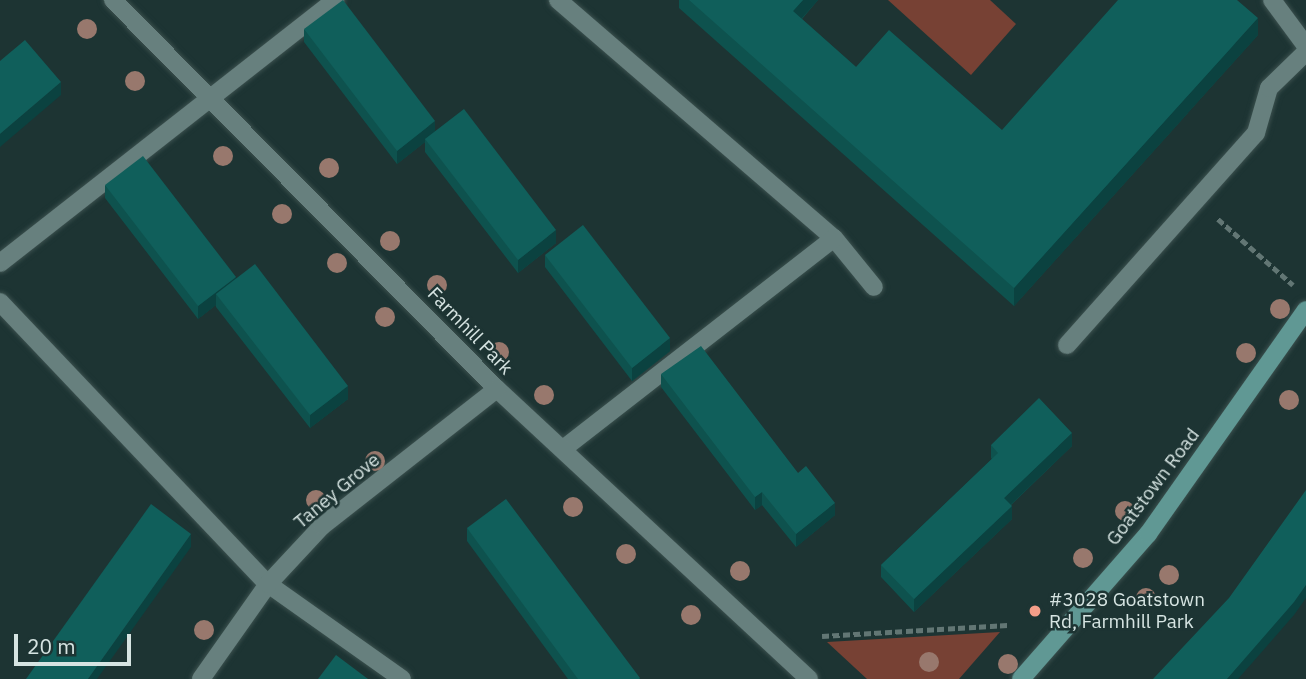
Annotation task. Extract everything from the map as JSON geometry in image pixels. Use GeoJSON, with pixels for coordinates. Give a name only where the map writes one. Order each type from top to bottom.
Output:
{"type":"FeatureCollection","features":[{"type":"Feature","properties":{"kind":"main road","name":"Goatstown Road"},"geometry":{"type":"LineString","coordinates":[[1021,679],[1148,534],[1306,310]]}},
{"type":"Feature","properties":{"kind":"street","name":"Farmhill Park"},"geometry":{"type":"LineString","coordinates":[[113,0],[214,95],[497,390],[809,679]]}},
{"type":"Feature","properties":{"kind":"street"},"geometry":{"type":"LineString","coordinates":[[0,263],[335,0]]}},
{"type":"Feature","properties":{"kind":"street"},"geometry":{"type":"LineString","coordinates":[[558,0],[834,238],[874,287]]}},
{"type":"Feature","properties":{"kind":"street"},"geometry":{"type":"LineString","coordinates":[[1067,345],[1256,133],[1274,79],[1306,49],[1272,0]]}},
{"type":"Feature","properties":{"kind":"street"},"geometry":{"type":"LineString","coordinates":[[563,449],[834,238]]}},
{"type":"Feature","properties":{"kind":"street"},"geometry":{"type":"LineString","coordinates":[[0,302],[268,584],[402,679]]}},
{"type":"Feature","properties":{"kind":"street","name":"Taney Grove"},"geometry":{"type":"LineString","coordinates":[[201,679],[268,584],[322,526],[497,390]]}},
{"type":"Feature","properties":{"kind":"path"},"geometry":{"type":"LineString","coordinates":[[1196,200],[1296,288]]}},
{"type":"Feature","properties":{"kind":"path"},"geometry":{"type":"LineString","coordinates":[[822,636],[1008,625]]}},
{"type":"Feature","properties":{"kind":"shaded area"},"geometry":{"type":"Polygon","coordinates":[[[888,0],[990,0],[1016,24],[971,75],[888,0]]]}},
{"type":"Feature","properties":{"kind":"shaded area"},"geometry":{"type":"Polygon","coordinates":[[[1000,632],[959,679],[867,679],[827,642],[1000,632]]]}},
{"type":"Feature","properties":{"kind":"building"},"geometry":{"type":"Polygon","coordinates":[[[343,0],[435,121],[397,151],[304,29],[343,0]]]}},
{"type":"Feature","properties":{"kind":"building"},"geometry":{"type":"Polygon","coordinates":[[[689,0],[803,0],[793,11],[856,67],[889,30],[1002,130],[1118,0],[1237,0],[1258,18],[1014,288],[689,0]]]}},
{"type":"Feature","properties":{"kind":"building"},"geometry":{"type":"Polygon","coordinates":[[[25,40],[61,82],[0,134],[0,61],[25,40]]]}},
{"type":"Feature","properties":{"kind":"building"},"geometry":{"type":"Polygon","coordinates":[[[464,109],[556,230],[518,260],[425,139],[464,109]]]}},
{"type":"Feature","properties":{"kind":"building"},"geometry":{"type":"Polygon","coordinates":[[[143,156],[236,277],[198,306],[105,185],[143,156]]]}},
{"type":"Feature","properties":{"kind":"building"},"geometry":{"type":"Polygon","coordinates":[[[583,225],[670,338],[632,368],[545,255],[583,225]]]}},
{"type":"Feature","properties":{"kind":"building"},"geometry":{"type":"Polygon","coordinates":[[[255,264],[348,386],[310,415],[216,294],[255,264]]]}},
{"type":"Feature","properties":{"kind":"building"},"geometry":{"type":"Polygon","coordinates":[[[701,346],[798,473],[806,466],[835,503],[796,534],[762,492],[755,497],[661,374],[701,346]]]}},
{"type":"Feature","properties":{"kind":"building"},"geometry":{"type":"Polygon","coordinates":[[[1039,398],[1072,433],[1004,498],[1012,506],[914,599],[881,565],[998,453],[991,445],[1039,398]]]}},
{"type":"Feature","properties":{"kind":"building"},"geometry":{"type":"Polygon","coordinates":[[[1306,490],[1306,585],[1294,602],[1227,679],[1153,679],[1229,598],[1306,490]]]}},
{"type":"Feature","properties":{"kind":"building"},"geometry":{"type":"Polygon","coordinates":[[[506,499],[639,679],[578,679],[467,528],[506,499]]]}},
{"type":"Feature","properties":{"kind":"building"},"geometry":{"type":"Polygon","coordinates":[[[151,504],[191,534],[88,679],[26,679],[151,504]]]}},
{"type":"Feature","properties":{"kind":"building"},"geometry":{"type":"Polygon","coordinates":[[[336,655],[368,679],[318,679],[336,655]]]}},
{"type":"Feature","properties":{"kind":"place","name":"#3028 Goatstown Rd, Farmhill Park"},"geometry":{"type":"Point","coordinates":[1035,611]}}]}
